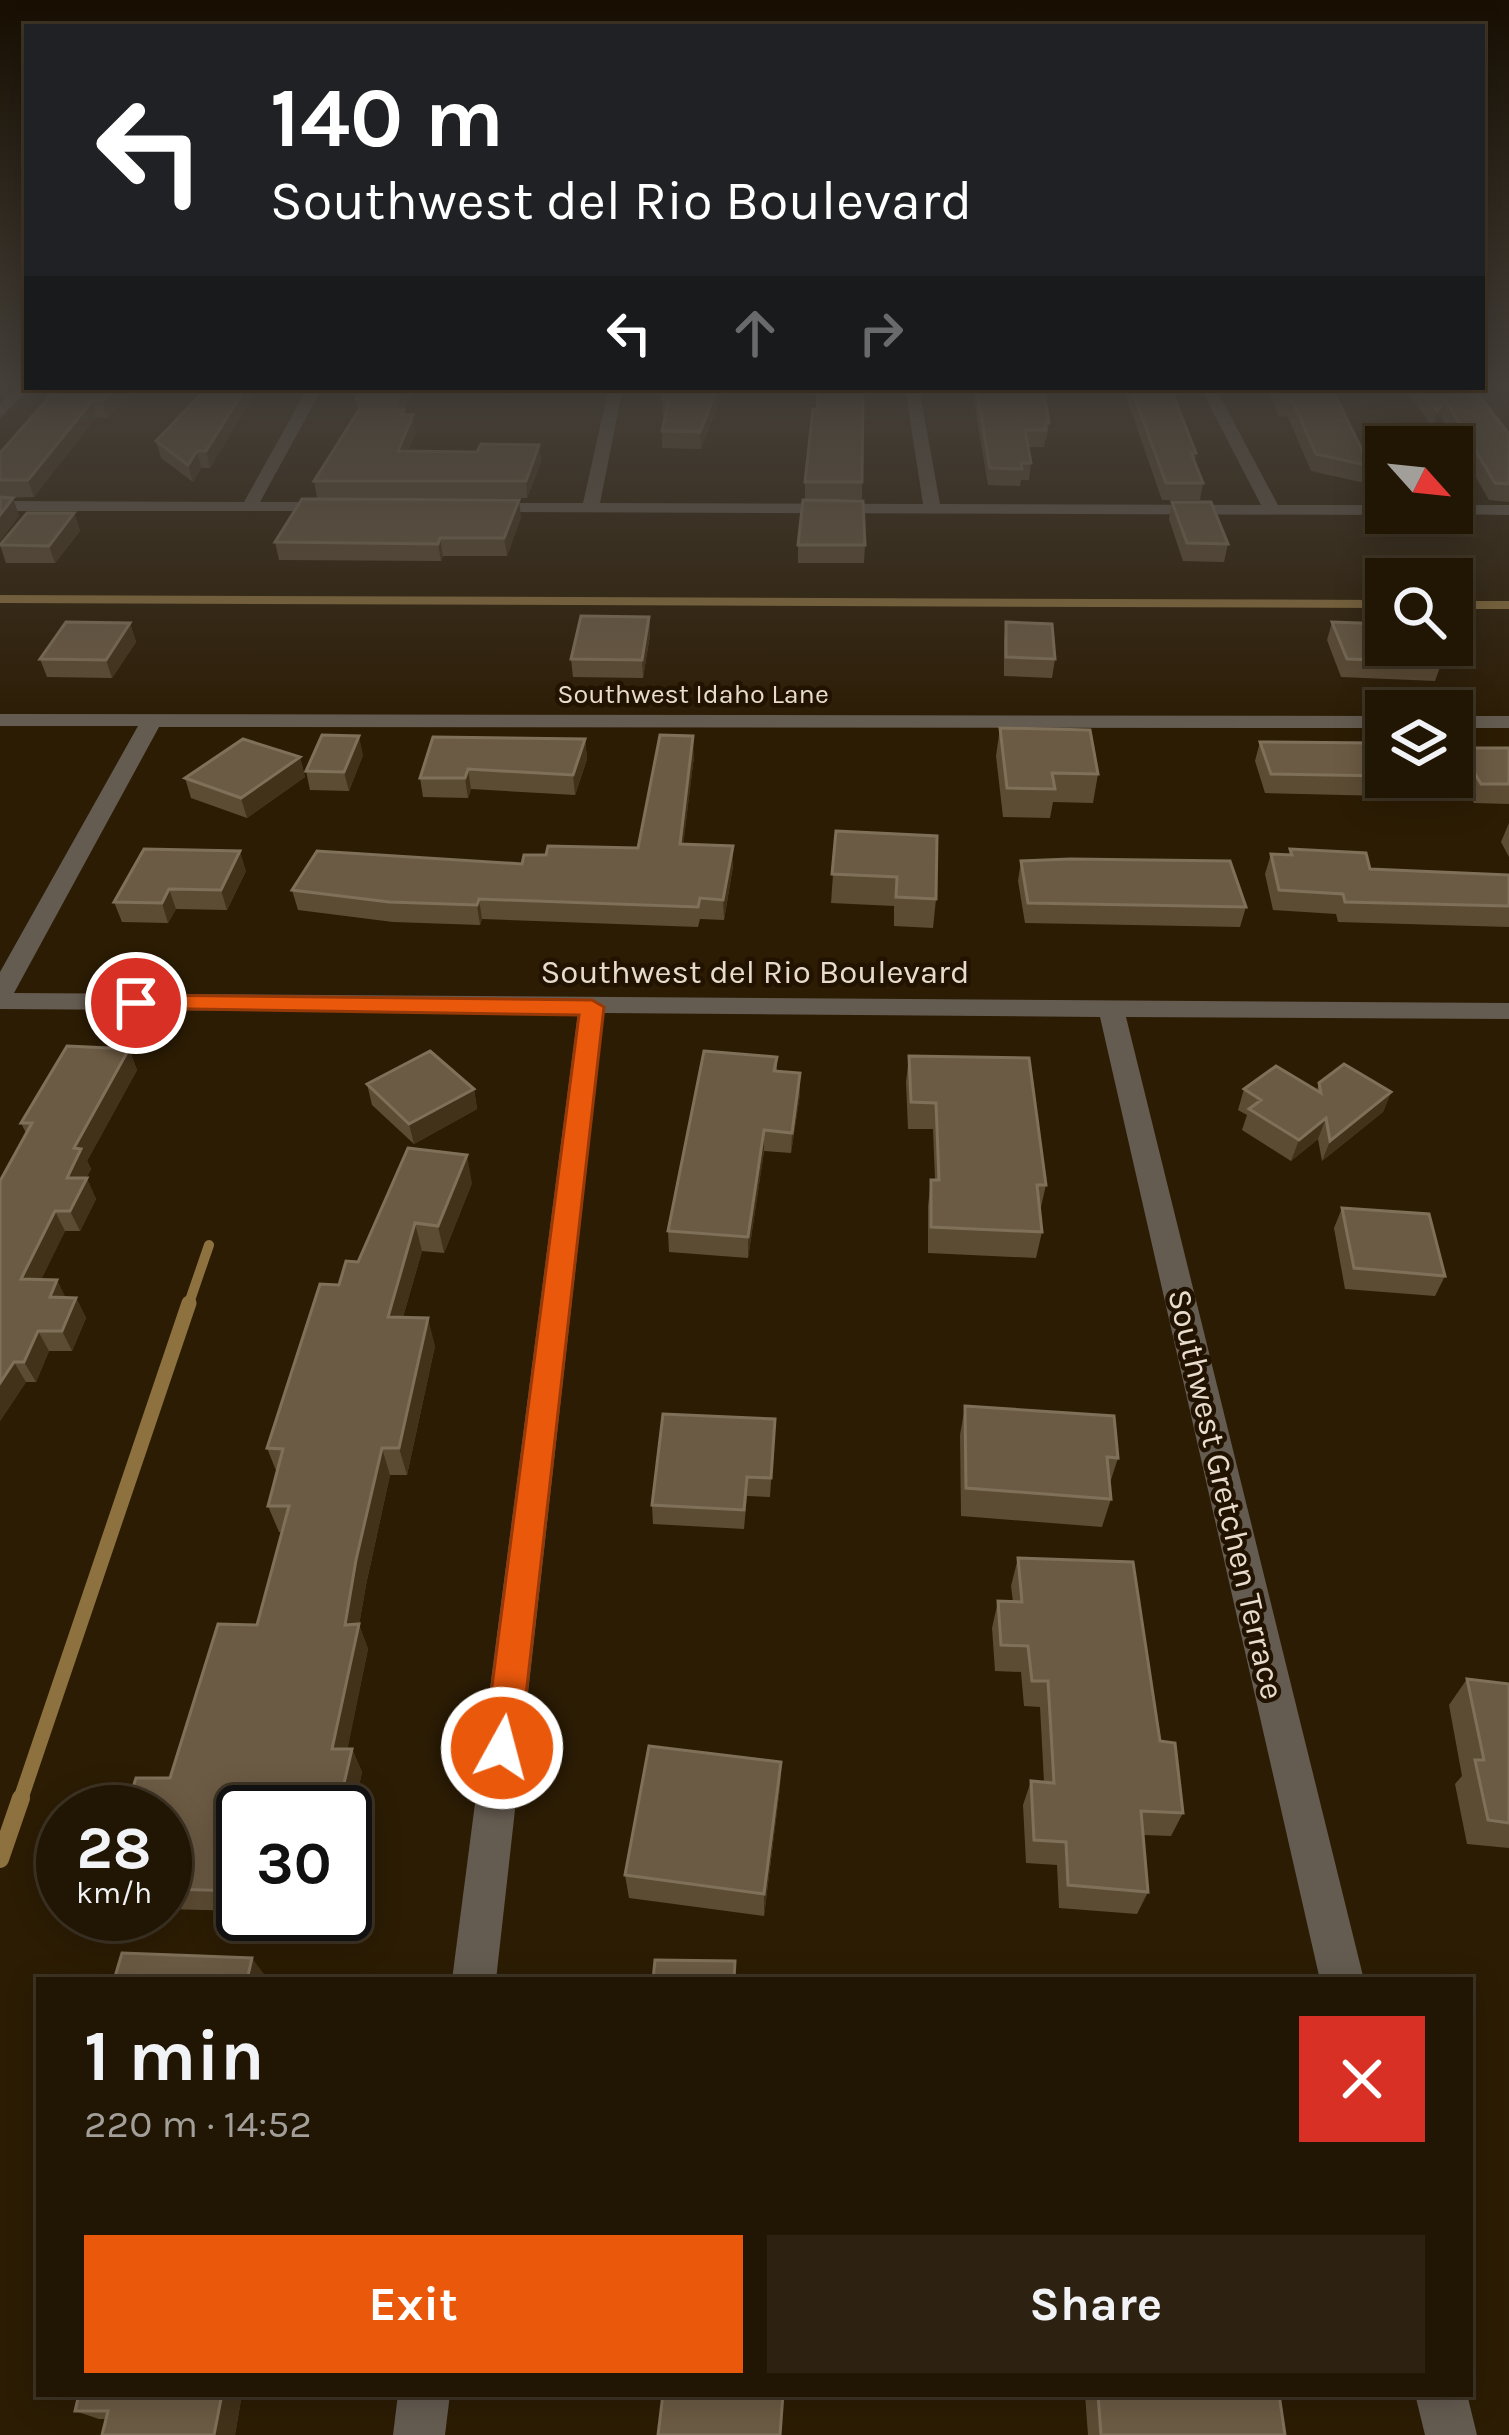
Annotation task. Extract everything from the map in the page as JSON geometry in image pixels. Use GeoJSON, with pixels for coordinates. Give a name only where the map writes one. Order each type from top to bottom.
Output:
{"type":"FeatureCollection","features":[{"type":"Feature","properties":{"kind":"street"},"geometry":{"type":"LineString","coordinates":[[249,507],[253,501]]}},
{"type":"Feature","properties":{"kind":"street"},"geometry":{"type":"LineString","coordinates":[[590,508],[592,501]]}},
{"type":"Feature","properties":{"kind":"street"},"geometry":{"type":"LineString","coordinates":[[931,501],[932,509]]}},
{"type":"Feature","properties":{"kind":"street"},"geometry":{"type":"LineString","coordinates":[[1268,501],[1272,509]]}},
{"type":"Feature","properties":{"kind":"street"},"geometry":{"type":"LineString","coordinates":[[0,506],[363,507]]}},
{"type":"Feature","properties":{"kind":"street"},"geometry":{"type":"LineString","coordinates":[[454,508],[1365,509]]}},
{"type":"Feature","properties":{"kind":"street"},"geometry":{"type":"LineString","coordinates":[[1473,510],[1509,510]]}},
{"type":"Feature","properties":{"kind":"street","name":"Southwest Idaho Lane"},"geometry":{"type":"LineString","coordinates":[[0,720],[1365,722]]}},
{"type":"Feature","properties":{"kind":"street"},"geometry":{"type":"LineString","coordinates":[[0,998],[152,720]]}},
{"type":"Feature","properties":{"kind":"street"},"geometry":{"type":"LineString","coordinates":[[1473,722],[1509,722]]}},
{"type":"Feature","properties":{"kind":"street","name":"Southwest del Rio Boulevard"},"geometry":{"type":"LineString","coordinates":[[0,998],[592,1007],[1509,1011]]}},
{"type":"Feature","properties":{"kind":"street"},"geometry":{"type":"LineString","coordinates":[[474,1977],[592,1007]]}},
{"type":"Feature","properties":{"kind":"street","name":"Southwest Gretchen Terrace"},"geometry":{"type":"LineString","coordinates":[[1111,1008],[1341,1977]]}},
{"type":"Feature","properties":{"kind":"street"},"geometry":{"type":"LineString","coordinates":[[419,2435],[424,2397]]}},
{"type":"Feature","properties":{"kind":"street"},"geometry":{"type":"LineString","coordinates":[[1442,2397],[1451,2435]]}},
{"type":"Feature","properties":{"kind":"building"},"geometry":{"type":"Polygon","coordinates":[[[301,501],[519,501],[504,538],[440,538],[438,544],[275,542],[301,501]]]}},
{"type":"Feature","properties":{"kind":"building"},"geometry":{"type":"Polygon","coordinates":[[[803,501],[863,501],[865,545],[798,545],[803,501]]]}},
{"type":"Feature","properties":{"kind":"building"},"geometry":{"type":"Polygon","coordinates":[[[1172,502],[1211,502],[1228,544],[1187,543],[1172,502]]]}},
{"type":"Feature","properties":{"kind":"building"},"geometry":{"type":"Polygon","coordinates":[[[27,513],[74,513],[49,546],[0,545],[27,513]]]}},
{"type":"Feature","properties":{"kind":"building"},"geometry":{"type":"Polygon","coordinates":[[[581,616],[649,617],[642,660],[571,659],[581,616]]]}},
{"type":"Feature","properties":{"kind":"building"},"geometry":{"type":"Polygon","coordinates":[[[66,622],[130,623],[106,660],[40,659],[66,622]]]}},
{"type":"Feature","properties":{"kind":"building"},"geometry":{"type":"Polygon","coordinates":[[[1006,622],[1052,624],[1055,659],[1006,657],[1006,622]]]}},
{"type":"Feature","properties":{"kind":"building"},"geometry":{"type":"Polygon","coordinates":[[[1332,622],[1365,623],[1365,660],[1347,659],[1332,622]]]}},
{"type":"Feature","properties":{"kind":"building"},"geometry":{"type":"Polygon","coordinates":[[[1000,728],[1090,730],[1098,774],[1052,773],[1055,789],[1007,788],[1000,728]]]}},
{"type":"Feature","properties":{"kind":"building"},"geometry":{"type":"Polygon","coordinates":[[[322,735],[359,736],[344,772],[306,771],[322,735]]]}},
{"type":"Feature","properties":{"kind":"building"},"geometry":{"type":"Polygon","coordinates":[[[660,735],[693,736],[680,844],[733,846],[723,900],[700,898],[698,907],[479,899],[477,905],[389,902],[292,890],[317,851],[522,864],[524,855],[546,855],[548,846],[638,848],[660,735]]]}},
{"type":"Feature","properties":{"kind":"building"},"geometry":{"type":"Polygon","coordinates":[[[433,737],[585,739],[573,775],[468,769],[465,778],[420,778],[433,737]]]}},
{"type":"Feature","properties":{"kind":"building"},"geometry":{"type":"Polygon","coordinates":[[[243,739],[300,757],[241,798],[185,778],[243,739]]]}},
{"type":"Feature","properties":{"kind":"building"},"geometry":{"type":"Polygon","coordinates":[[[1260,742],[1365,743],[1365,776],[1271,774],[1260,742]]]}},
{"type":"Feature","properties":{"kind":"building"},"geometry":{"type":"Polygon","coordinates":[[[1473,748],[1509,748],[1509,784],[1481,784],[1473,770],[1473,748]]]}},
{"type":"Feature","properties":{"kind":"building"},"geometry":{"type":"Polygon","coordinates":[[[836,831],[937,836],[936,899],[896,897],[897,877],[832,874],[836,831]]]}},
{"type":"Feature","properties":{"kind":"building"},"geometry":{"type":"Polygon","coordinates":[[[144,849],[240,851],[221,890],[169,889],[162,903],[114,902],[144,849]]]}},
{"type":"Feature","properties":{"kind":"building"},"geometry":{"type":"Polygon","coordinates":[[[1290,849],[1366,853],[1370,869],[1509,875],[1509,906],[1345,902],[1343,894],[1279,890],[1271,854],[1292,855],[1290,849]]]}},
{"type":"Feature","properties":{"kind":"building"},"geometry":{"type":"Polygon","coordinates":[[[1021,861],[1230,861],[1246,907],[1028,903],[1021,861]]]}},
{"type":"Feature","properties":{"kind":"building"},"geometry":{"type":"Polygon","coordinates":[[[67,1046],[129,1049],[74,1148],[81,1149],[67,1178],[87,1178],[70,1211],[55,1211],[21,1279],[57,1280],[50,1297],[76,1298],[62,1331],[38,1331],[24,1362],[14,1362],[0,1383],[0,1181],[32,1123],[21,1123],[67,1046]]]}},
{"type":"Feature","properties":{"kind":"building"},"geometry":{"type":"Polygon","coordinates":[[[430,1051],[474,1089],[409,1124],[367,1084],[430,1051]]]}},
{"type":"Feature","properties":{"kind":"building"},"geometry":{"type":"Polygon","coordinates":[[[704,1051],[777,1057],[774,1071],[800,1073],[792,1133],[764,1130],[748,1237],[668,1231],[704,1051]]]}},
{"type":"Feature","properties":{"kind":"building"},"geometry":{"type":"Polygon","coordinates":[[[909,1056],[1029,1058],[1046,1185],[1037,1185],[1042,1232],[931,1227],[931,1180],[939,1180],[936,1103],[911,1102],[909,1056]]]}},
{"type":"Feature","properties":{"kind":"building"},"geometry":{"type":"Polygon","coordinates":[[[1344,1064],[1391,1092],[1330,1141],[1326,1118],[1299,1140],[1249,1109],[1261,1100],[1244,1089],[1276,1066],[1321,1093],[1319,1083],[1344,1064]]]}},
{"type":"Feature","properties":{"kind":"building"},"geometry":{"type":"Polygon","coordinates":[[[408,1148],[467,1155],[438,1226],[415,1223],[388,1317],[428,1318],[399,1448],[382,1448],[356,1560],[345,1625],[359,1624],[332,1749],[352,1749],[344,1785],[216,1785],[216,1890],[192,1890],[192,1785],[134,1785],[136,1778],[170,1778],[218,1624],[257,1625],[289,1506],[268,1506],[283,1449],[267,1448],[320,1284],[339,1285],[346,1261],[358,1262],[408,1148]]]}},
{"type":"Feature","properties":{"kind":"building"},"geometry":{"type":"Polygon","coordinates":[[[1342,1208],[1429,1214],[1445,1276],[1354,1268],[1342,1208]]]}},
{"type":"Feature","properties":{"kind":"building"},"geometry":{"type":"Polygon","coordinates":[[[965,1406],[1114,1416],[1118,1458],[1107,1457],[1111,1499],[966,1488],[965,1406]]]}},
{"type":"Feature","properties":{"kind":"building"},"geometry":{"type":"Polygon","coordinates":[[[663,1414],[775,1419],[771,1478],[747,1477],[744,1510],[652,1505],[663,1414]]]}},
{"type":"Feature","properties":{"kind":"building"},"geometry":{"type":"Polygon","coordinates":[[[1018,1558],[1133,1562],[1160,1741],[1175,1743],[1183,1813],[1141,1811],[1148,1892],[1068,1885],[1066,1842],[1034,1840],[1031,1781],[1054,1783],[1048,1681],[1032,1681],[1028,1646],[1001,1645],[998,1601],[1022,1602],[1018,1558]]]}},
{"type":"Feature","properties":{"kind":"building"},"geometry":{"type":"Polygon","coordinates":[[[1467,1679],[1509,1684],[1509,1823],[1488,1820],[1475,1760],[1484,1760],[1467,1679]]]}},
{"type":"Feature","properties":{"kind":"building"},"geometry":{"type":"Polygon","coordinates":[[[649,1746],[781,1762],[764,1894],[625,1875],[649,1746]]]}},
{"type":"Feature","properties":{"kind":"building"},"geometry":{"type":"Polygon","coordinates":[[[122,1953],[252,1958],[248,1977],[115,1977],[122,1953]]]}},
{"type":"Feature","properties":{"kind":"building"},"geometry":{"type":"Polygon","coordinates":[[[655,1960],[735,1961],[734,1977],[653,1977],[655,1960]]]}},
{"type":"Feature","properties":{"kind":"building"},"geometry":{"type":"Polygon","coordinates":[[[78,2397],[221,2397],[214,2435],[102,2435],[108,2411],[75,2411],[78,2397]]]}},
{"type":"Feature","properties":{"kind":"building"},"geometry":{"type":"Polygon","coordinates":[[[663,2397],[783,2397],[780,2435],[658,2435],[663,2397]]]}},
{"type":"Feature","properties":{"kind":"building"},"geometry":{"type":"Polygon","coordinates":[[[1098,2397],[1279,2397],[1285,2435],[1101,2435],[1098,2397]]]}},
{"type":"Feature","properties":{"kind":"waterway"},"geometry":{"type":"LineString","coordinates":[[0,599],[1365,604]]}},
{"type":"Feature","properties":{"kind":"waterway"},"geometry":{"type":"LineString","coordinates":[[1473,605],[1509,605]]}},
{"type":"Feature","properties":{"kind":"waterway"},"geometry":{"type":"LineString","coordinates":[[188,1306],[209,1245]]}},
{"type":"Feature","properties":{"kind":"waterway"},"geometry":{"type":"LineString","coordinates":[[20,1801],[189,1303]]}},
{"type":"Feature","properties":{"kind":"waterway"},"geometry":{"type":"LineString","coordinates":[[0,1859],[21,1798]]}},
{"type":"Feature","properties":{"kind":"route"},"geometry":{"type":"LineString","coordinates":[[136,1003],[592,1007],[502,1748]]}}]}
